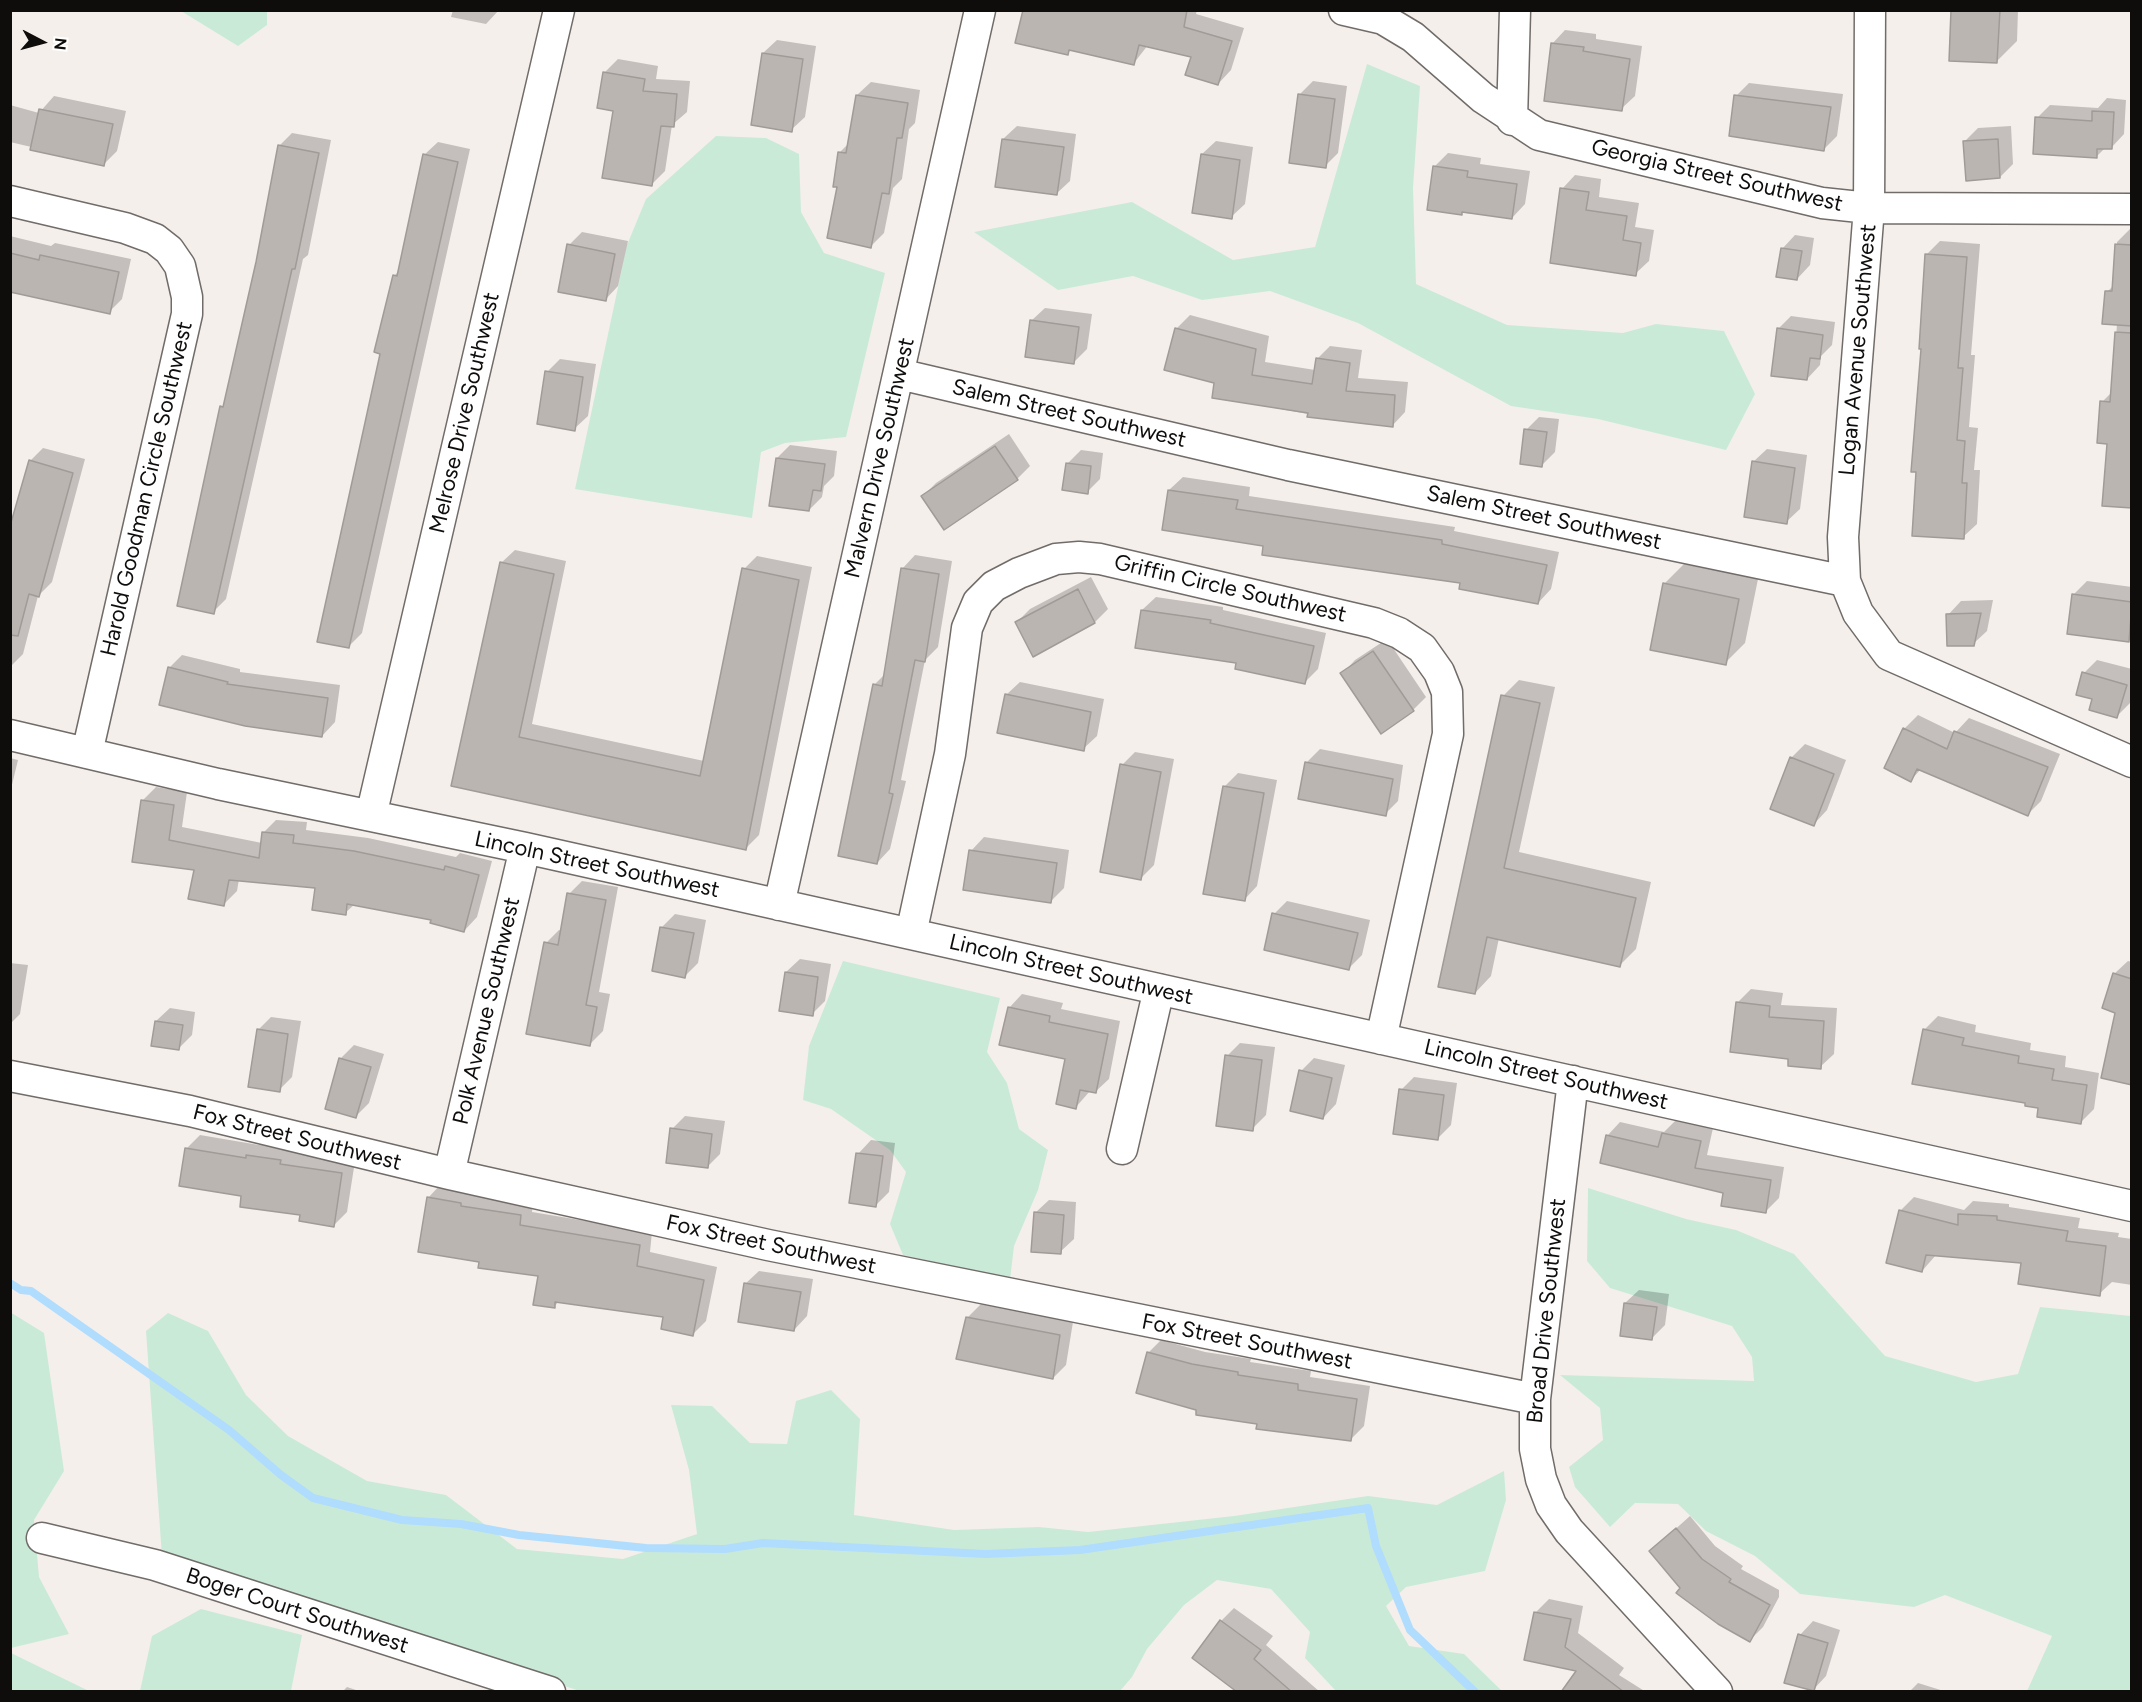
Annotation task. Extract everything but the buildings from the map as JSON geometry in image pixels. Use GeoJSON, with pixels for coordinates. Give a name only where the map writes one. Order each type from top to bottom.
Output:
{"type":"FeatureCollection","features":[{"type":"Feature","properties":{"kind":"street","name":"Melrose Drive Southwest"},"geometry":{"type":"LineString","coordinates":[[372,816],[559,10]]}},
{"type":"Feature","properties":{"kind":"street","name":"Malvern Drive Southwest"},"geometry":{"type":"LineString","coordinates":[[779,905],[980,10]]}},
{"type":"Feature","properties":{"kind":"street","name":"Georgia Street Southwest"},"geometry":{"type":"LineString","coordinates":[[1344,10],[1383,20],[1413,37],[1483,98],[1512,120],[1539,135],[1822,203],[1869,208],[2132,210]]}},
{"type":"Feature","properties":{"kind":"street"},"geometry":{"type":"LineString","coordinates":[[1512,120],[1515,10]]}},
{"type":"Feature","properties":{"kind":"street","name":"Logan Avenue Southwest"},"geometry":{"type":"LineString","coordinates":[[1845,581],[1843,537],[1869,208],[1870,10]]}},
{"type":"Feature","properties":{"kind":"street","name":"Harold Goodman Circle Southwest"},"geometry":{"type":"LineString","coordinates":[[10,201],[125,228],[155,239],[169,250],[180,266],[187,297],[187,314],[87,753]]}},
{"type":"Feature","properties":{"kind":"street","name":"Salem Street Southwest"},"geometry":{"type":"LineString","coordinates":[[899,375],[1288,465],[1845,581]]}},
{"type":"Feature","properties":{"kind":"street","name":"Griffin Circle Southwest"},"geometry":{"type":"LineString","coordinates":[[910,934],[950,754],[967,628],[978,602],[994,586],[1056,559],[1079,557],[1100,559],[1374,623],[1399,633],[1422,648],[1439,672],[1447,692],[1448,734],[1381,1039]]}},
{"type":"Feature","properties":{"kind":"street"},"geometry":{"type":"LineString","coordinates":[[1845,581],[1858,613],[1889,655],[2132,762]]}},
{"type":"Feature","properties":{"kind":"street","name":"Lincoln Street Southwest"},"geometry":{"type":"LineString","coordinates":[[10,735],[2132,1206]]}},
{"type":"Feature","properties":{"kind":"street","name":"Polk Avenue Southwest"},"geometry":{"type":"LineString","coordinates":[[449,1174],[525,848]]}},
{"type":"Feature","properties":{"kind":"street"},"geometry":{"type":"LineString","coordinates":[[1122,1149],[1159,989]]}},
{"type":"Feature","properties":{"kind":"street","name":"Fox Street Southwest"},"geometry":{"type":"LineString","coordinates":[[10,1076],[190,1112],[449,1174],[768,1245],[1535,1399]]}},
{"type":"Feature","properties":{"kind":"street","name":"Broad Drive Southwest"},"geometry":{"type":"LineString","coordinates":[[1573,1081],[1535,1399],[1535,1449],[1541,1479],[1551,1505],[1569,1532],[1716,1692]]}},
{"type":"Feature","properties":{"kind":"street","name":"Boger Court Southwest"},"geometry":{"type":"LineString","coordinates":[[42,1538],[155,1565],[550,1692]]}},
{"type":"Feature","properties":{"kind":"green space"},"geometry":{"type":"Polygon","coordinates":[[[181,11],[267,11],[267,25],[238,46],[181,11]]]}},
{"type":"Feature","properties":{"kind":"green space"},"geometry":{"type":"Polygon","coordinates":[[[1367,64],[1420,86],[1413,188],[1416,284],[1507,325],[1623,333],[1656,324],[1724,331],[1755,394],[1726,450],[1598,419],[1511,406],[1358,323],[1270,291],[1202,300],[1133,276],[1058,290],[974,232],[1132,202],[1233,260],[1315,247],[1367,64]]]}},
{"type":"Feature","properties":{"kind":"green space"},"geometry":{"type":"Polygon","coordinates":[[[716,136],[766,138],[799,154],[801,212],[824,253],[885,273],[846,437],[785,443],[761,452],[752,518],[575,489],[627,245],[646,199],[716,136]]]}},
{"type":"Feature","properties":{"kind":"green space"},"geometry":{"type":"Polygon","coordinates":[[[843,961],[1000,998],[987,1052],[1007,1083],[1019,1129],[1048,1150],[1038,1190],[1014,1246],[1010,1280],[903,1255],[890,1224],[906,1172],[890,1150],[831,1109],[803,1100],[809,1046],[843,961]]]}},
{"type":"Feature","properties":{"kind":"green space"},"geometry":{"type":"Polygon","coordinates":[[[1588,1188],[1686,1219],[1736,1230],[1794,1254],[1885,1356],[1976,1382],[2018,1374],[2040,1307],[2131,1316],[2131,1691],[2027,1691],[2052,1636],[1945,1595],[1914,1607],[1800,1594],[1755,1556],[1706,1531],[1678,1504],[1635,1503],[1610,1527],[1575,1487],[1569,1467],[1603,1440],[1600,1408],[1560,1375],[1754,1381],[1752,1357],[1732,1326],[1610,1288],[1587,1261],[1588,1188]]]}},
{"type":"Feature","properties":{"kind":"green space"},"geometry":{"type":"Polygon","coordinates":[[[10,1312],[44,1333],[64,1471],[34,1520],[39,1577],[69,1634],[11,1648],[10,1312]]]}},
{"type":"Feature","properties":{"kind":"green space"},"geometry":{"type":"Polygon","coordinates":[[[168,1313],[208,1331],[246,1395],[288,1436],[367,1481],[446,1495],[517,1549],[623,1559],[697,1534],[689,1470],[671,1405],[712,1406],[750,1443],[787,1444],[796,1401],[831,1390],[860,1419],[854,1515],[954,1530],[1039,1527],[1088,1532],[1234,1516],[1368,1496],[1437,1505],[1504,1471],[1506,1500],[1485,1571],[1406,1587],[1386,1606],[1409,1646],[1464,1654],[1502,1691],[1336,1691],[1305,1658],[1310,1632],[1271,1589],[1217,1580],[1184,1605],[1147,1649],[1132,1677],[1120,1691],[580,1691],[162,1557],[146,1331],[168,1313]]]}},
{"type":"Feature","properties":{"kind":"green space"},"geometry":{"type":"Polygon","coordinates":[[[201,1609],[302,1635],[291,1691],[140,1691],[152,1636],[201,1609]]]}},
{"type":"Feature","properties":{"kind":"green space"},"geometry":{"type":"Polygon","coordinates":[[[11,1653],[89,1691],[11,1691],[11,1653]]]}},
{"type":"Feature","properties":{"kind":"waterway"},"geometry":{"type":"LineString","coordinates":[[10,1283],[21,1290],[31,1291],[229,1430],[281,1475],[313,1498],[402,1520],[461,1524],[519,1535],[646,1548],[725,1549],[763,1543],[986,1554],[1080,1550],[1368,1508],[1376,1546],[1410,1630],[1475,1692]]}}]}
